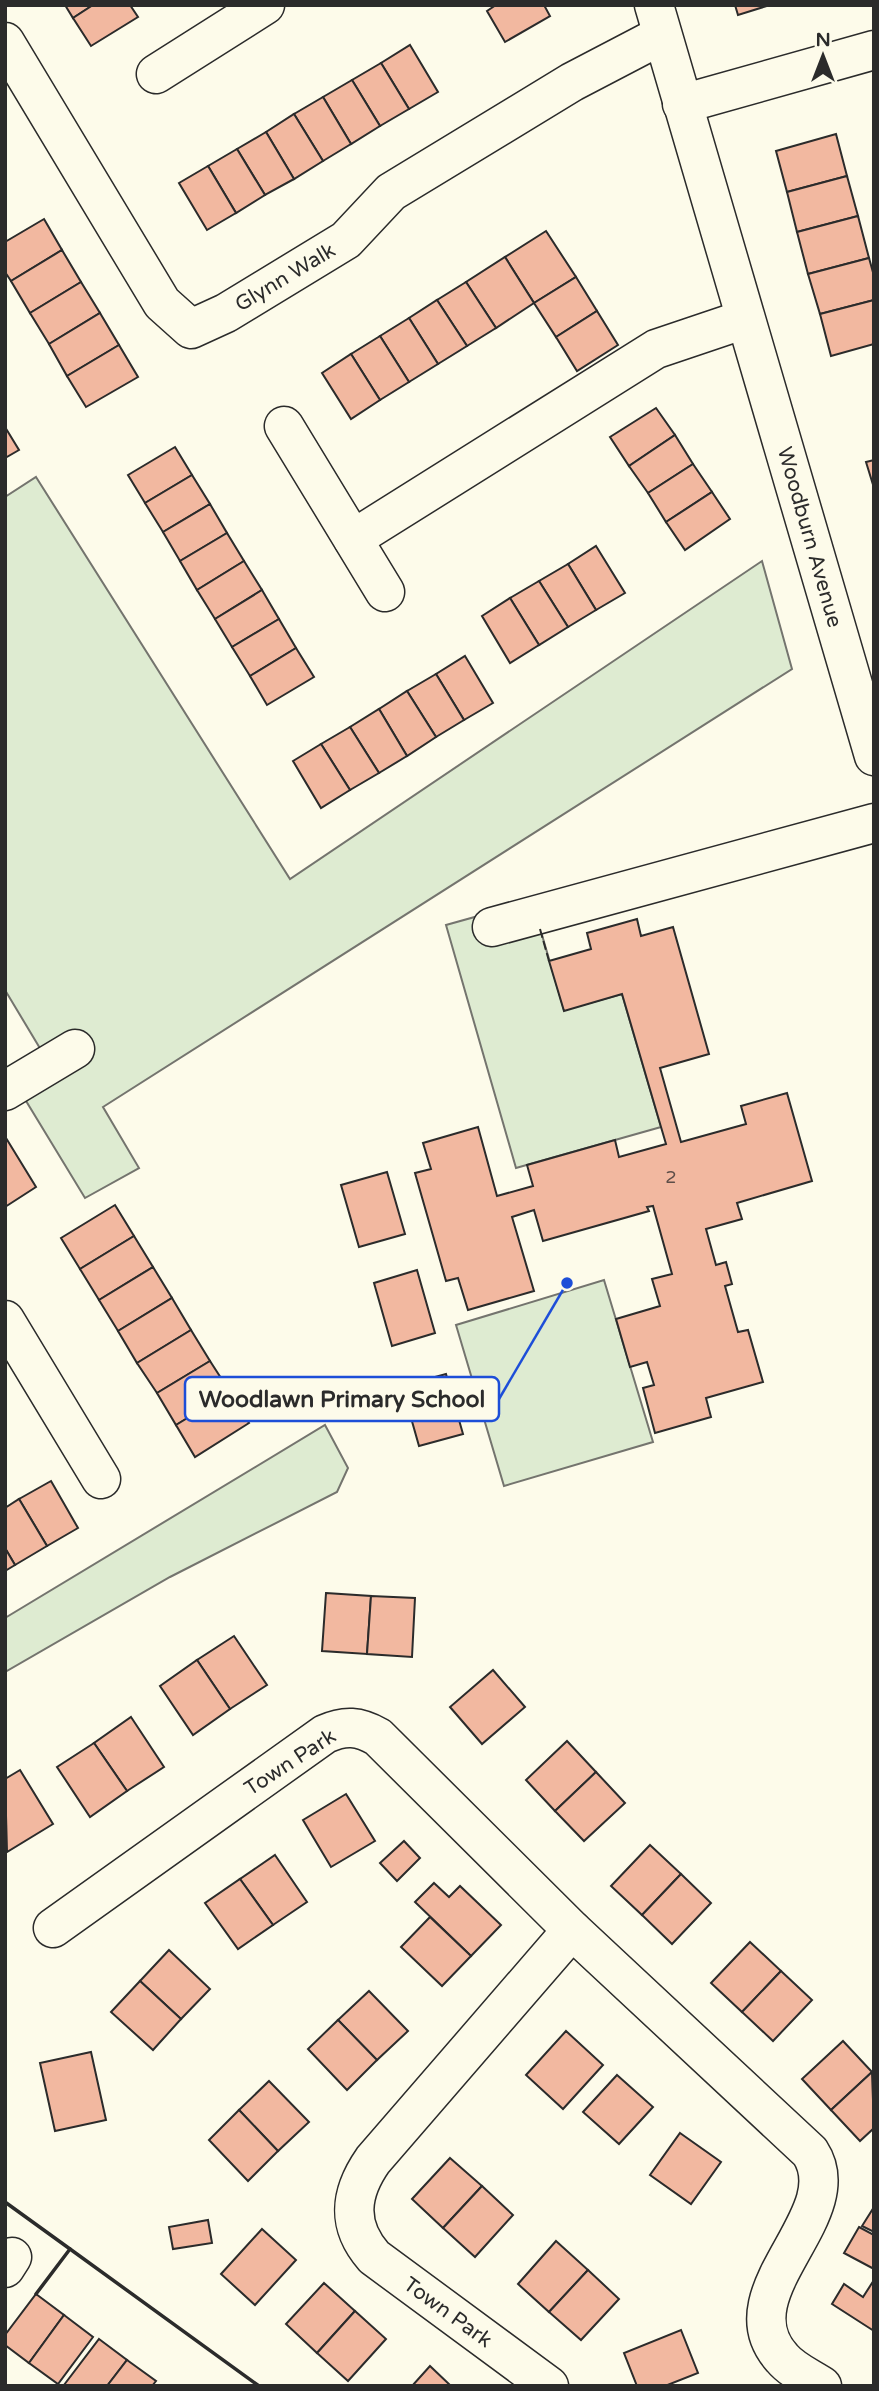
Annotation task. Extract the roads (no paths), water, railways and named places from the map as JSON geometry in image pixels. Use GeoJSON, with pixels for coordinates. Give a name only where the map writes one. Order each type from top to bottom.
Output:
{"type":"FeatureCollection","features":[{"type":"Feature","properties":{"kind":"street"},"geometry":{"type":"LineString","coordinates":[[156,74],[265,5]]}},
{"type":"Feature","properties":{"kind":"street","name":"Glynn Walk"},"geometry":{"type":"LineString","coordinates":[[5,42],[162,303],[191,329],[226,313],[346,240],[391,192],[572,82],[658,20]]}},
{"type":"Feature","properties":{"kind":"street","name":"Woodburn Avenue"},"geometry":{"type":"LineString","coordinates":[[658,20],[873,751]]}},
{"type":"Feature","properties":{"kind":"street"},"geometry":{"type":"LineString","coordinates":[[682,104],[874,50]]}},
{"type":"Feature","properties":{"kind":"street"},"geometry":{"type":"LineString","coordinates":[[353,539],[656,349],[745,318]]}},
{"type":"Feature","properties":{"kind":"street"},"geometry":{"type":"LineString","coordinates":[[284,426],[385,592]]}},
{"type":"Feature","properties":{"kind":"street"},"geometry":{"type":"LineString","coordinates":[[492,927],[874,823]]}},
{"type":"Feature","properties":{"kind":"street"},"geometry":{"type":"LineString","coordinates":[[5,1091],[75,1049]]}},
{"type":"Feature","properties":{"kind":"street"},"geometry":{"type":"LineString","coordinates":[[5,1320],[16,1361],[101,1479]]}},
{"type":"Feature","properties":{"kind":"street","name":"Town Park"},"geometry":{"type":"LineString","coordinates":[[53,1928],[325,1734],[338,1728],[352,1727],[366,1730],[378,1737],[572,1930],[804,2144],[814,2158],[820,2176],[817,2197],[771,2291],[767,2318],[772,2342],[780,2357],[822,2386]]}},
{"type":"Feature","properties":{"kind":"street","name":"Town Park"},"geometry":{"type":"LineString","coordinates":[[549,2386],[374,2257],[356,2228],[354,2208],[358,2189],[373,2160],[572,1930]]}},
{"type":"Feature","properties":{"kind":"place","name":"Woodlawn Primary School"},"geometry":{"type":"Point","coordinates":[567,1283]}}]}
